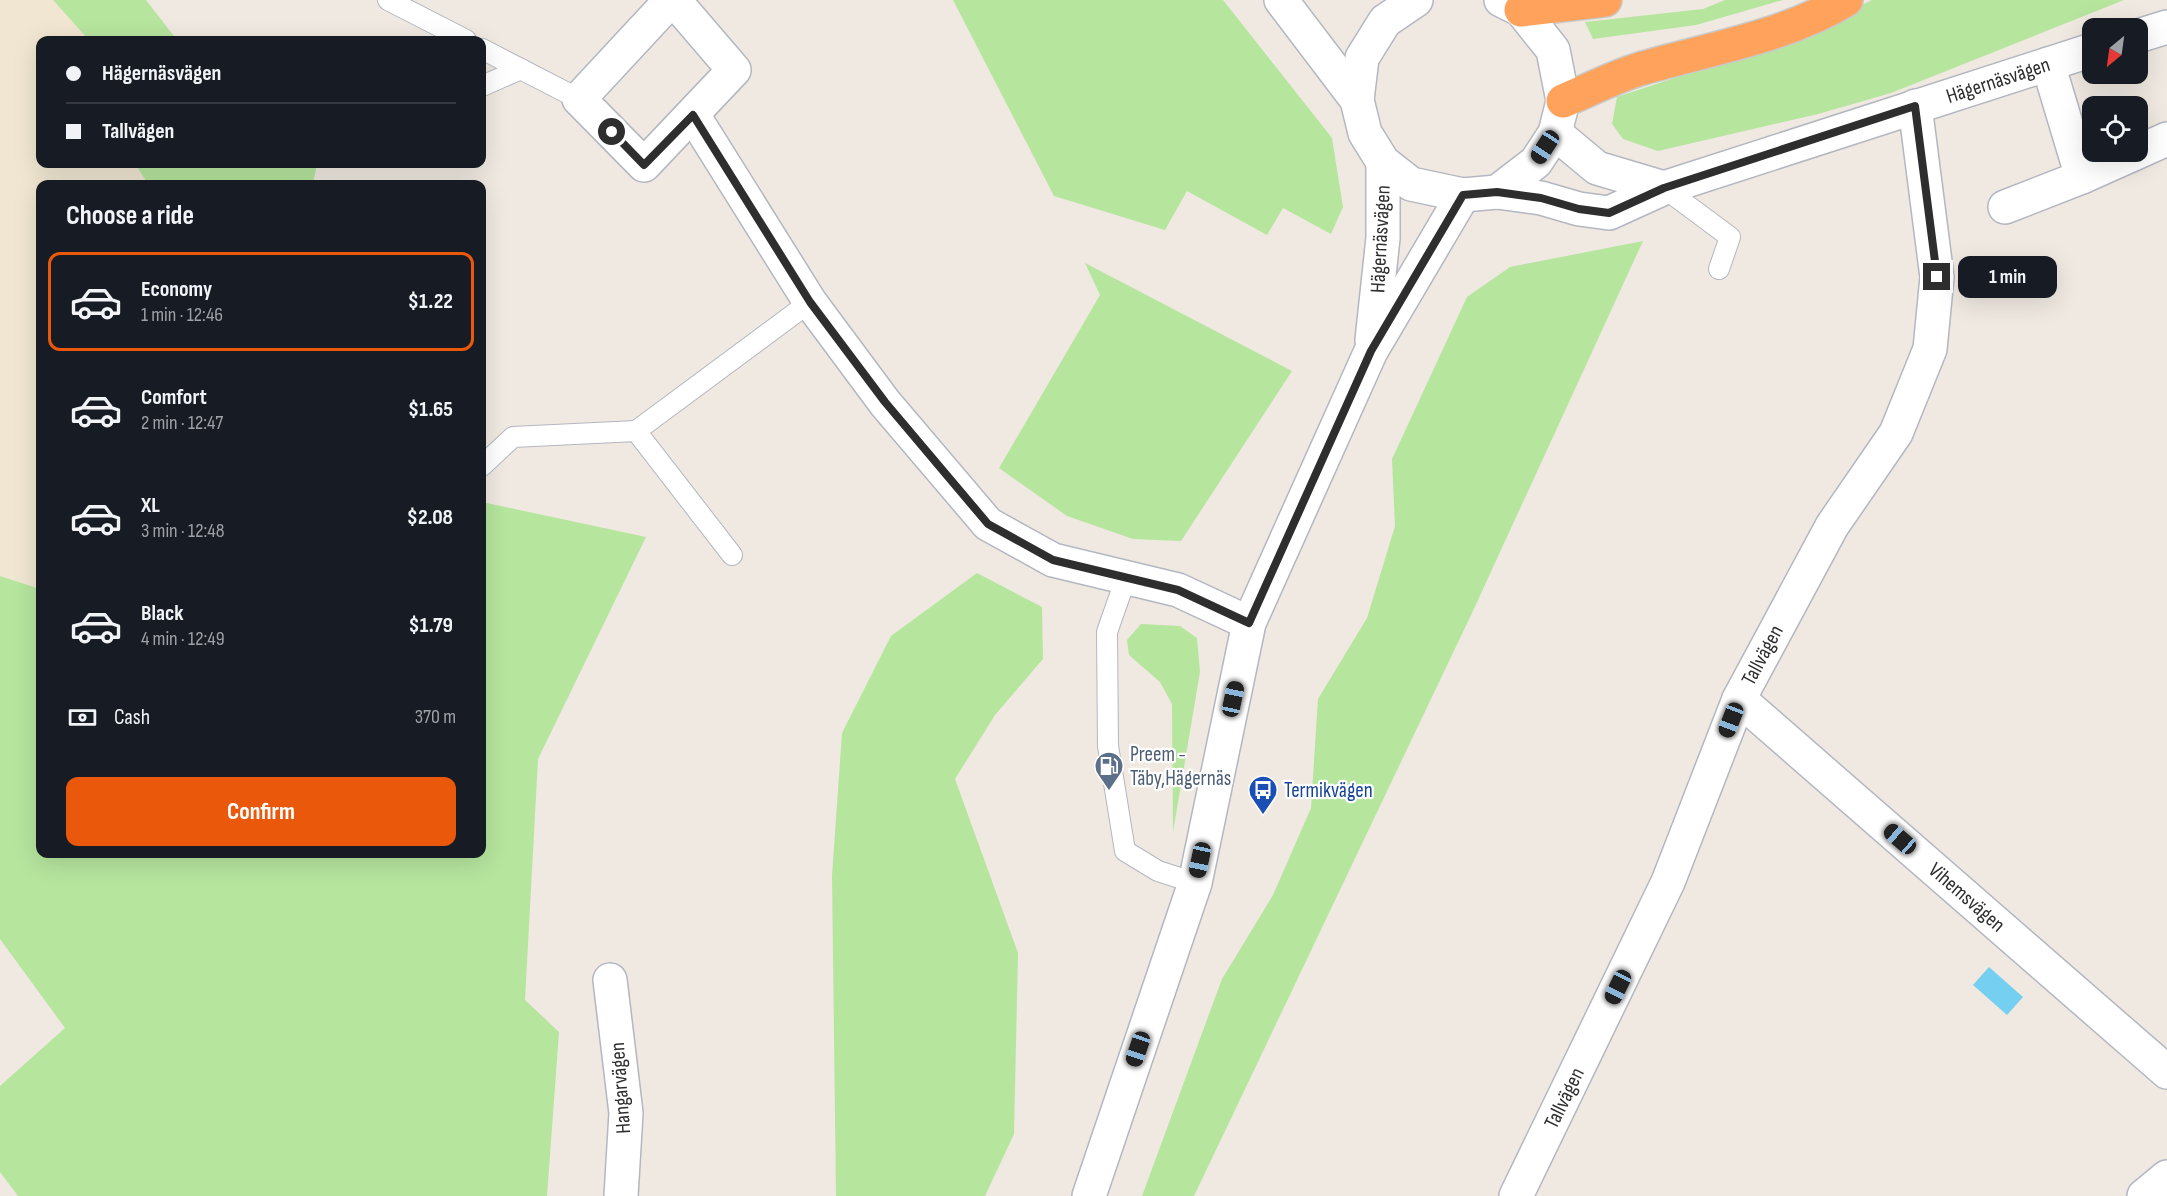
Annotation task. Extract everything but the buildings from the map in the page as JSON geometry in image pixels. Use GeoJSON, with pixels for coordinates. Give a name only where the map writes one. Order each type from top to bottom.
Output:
{"type":"FeatureCollection","features":[{"type":"Feature","properties":{"kind":"highway"},"geometry":{"type":"LineString","coordinates":[[1511,5],[1605,0]]}},
{"type":"Feature","properties":{"kind":"highway"},"geometry":{"type":"LineString","coordinates":[[1563,100],[1642,69],[1757,38],[1824,14],[1846,0]]}},
{"type":"Feature","properties":{"kind":"street"},"geometry":{"type":"LineString","coordinates":[[673,0],[735,70],[644,165],[579,99],[673,0]]}},
{"type":"Feature","properties":{"kind":"street"},"geometry":{"type":"LineString","coordinates":[[1281,0],[1356,100],[1365,133],[1383,162]]}},
{"type":"Feature","properties":{"kind":"street"},"geometry":{"type":"LineString","coordinates":[[1356,100],[1362,58],[1385,21],[1416,0]]}},
{"type":"Feature","properties":{"kind":"street"},"geometry":{"type":"LineString","coordinates":[[1497,192],[1536,162],[1555,133],[1563,100],[1554,50],[1511,5]]}},
{"type":"Feature","properties":{"kind":"street"},"geometry":{"type":"LineString","coordinates":[[2148,33],[2167,27]]}},
{"type":"Feature","properties":{"kind":"street","name":"Hägernäsvägen"},"geometry":{"type":"LineString","coordinates":[[1383,162],[1411,184],[1463,195],[1497,192],[1541,198],[1579,209],[1609,213],[1664,188],[2082,53]]}},
{"type":"Feature","properties":{"kind":"street"},"geometry":{"type":"LineString","coordinates":[[2048,64],[2082,177]]}},
{"type":"Feature","properties":{"kind":"street","name":"Tallvägen"},"geometry":{"type":"LineString","coordinates":[[1516,1196],[1668,882],[1739,699],[1832,526],[1896,433],[1930,349],[1937,277],[1915,106]]}},
{"type":"Feature","properties":{"kind":"street"},"geometry":{"type":"LineString","coordinates":[[693,115],[810,302],[885,402],[988,524],[1053,560],[1178,590],[1249,623],[1195,883],[1089,1196]]}},
{"type":"Feature","properties":{"kind":"street"},"geometry":{"type":"LineString","coordinates":[[1555,133],[1597,168],[1664,188]]}},
{"type":"Feature","properties":{"kind":"street"},"geometry":{"type":"LineString","coordinates":[[2005,207],[2082,177],[2167,139]]}},
{"type":"Feature","properties":{"kind":"street","name":"Hägernäsvägen"},"geometry":{"type":"LineString","coordinates":[[1371,351],[1383,238],[1383,162]]}},
{"type":"Feature","properties":{"kind":"street","name":"Hägernäsvägen"},"geometry":{"type":"LineString","coordinates":[[1249,623],[1371,351],[1463,195]]}},
{"type":"Feature","properties":{"kind":"street","name":"Vihemsvägen"},"geometry":{"type":"LineString","coordinates":[[1739,699],[2167,1072]]}},
{"type":"Feature","properties":{"kind":"street","name":"Hangarvägen"},"geometry":{"type":"LineString","coordinates":[[610,980],[626,1113],[621,1196]]}},
{"type":"Feature","properties":{"kind":"street"},"geometry":{"type":"LineString","coordinates":[[2144,1196],[2167,1177]]}},
{"type":"Feature","properties":{"kind":"lane"},"geometry":{"type":"LineString","coordinates":[[388,0],[458,36]]}},
{"type":"Feature","properties":{"kind":"lane"},"geometry":{"type":"LineString","coordinates":[[486,51],[579,99]]}},
{"type":"Feature","properties":{"kind":"lane"},"geometry":{"type":"LineString","coordinates":[[486,84],[521,69]]}},
{"type":"Feature","properties":{"kind":"lane"},"geometry":{"type":"LineString","coordinates":[[1664,188],[1730,237],[1719,269]]}},
{"type":"Feature","properties":{"kind":"lane"},"geometry":{"type":"LineString","coordinates":[[486,462],[513,437],[636,431],[810,302]]}},
{"type":"Feature","properties":{"kind":"lane"},"geometry":{"type":"LineString","coordinates":[[636,431],[732,555]]}},
{"type":"Feature","properties":{"kind":"lane"},"geometry":{"type":"LineString","coordinates":[[1126,578],[1107,632],[1108,746],[1125,852],[1158,871],[1195,883]]}},
{"type":"Feature","properties":{"kind":"shaded area"},"geometry":{"type":"Polygon","coordinates":[[[0,0],[53,0],[85,36],[36,36],[36,168],[138,168],[145,180],[36,180],[36,588],[0,576],[0,0]]]}},
{"type":"Feature","properties":{"kind":"green space"},"geometry":{"type":"Polygon","coordinates":[[[53,0],[146,0],[174,36],[85,36],[53,0]]]}},
{"type":"Feature","properties":{"kind":"green space"},"geometry":{"type":"Polygon","coordinates":[[[953,0],[1223,0],[1332,138],[1343,207],[1331,234],[1283,208],[1267,235],[1187,191],[1165,230],[1054,196],[953,0]]]}},
{"type":"Feature","properties":{"kind":"green space"},"geometry":{"type":"Polygon","coordinates":[[[1725,0],[1783,0],[1696,25],[1593,39],[1585,22],[1703,9],[1725,0]]]}},
{"type":"Feature","properties":{"kind":"green space"},"geometry":{"type":"Polygon","coordinates":[[[1872,0],[2124,0],[1891,93],[1818,114],[1658,151],[1623,139],[1612,124],[1617,97],[1786,41],[1872,0]]]}},
{"type":"Feature","properties":{"kind":"green space"},"geometry":{"type":"Polygon","coordinates":[[[138,168],[316,168],[314,180],[145,180],[138,168]]]}},
{"type":"Feature","properties":{"kind":"green space"},"geometry":{"type":"Polygon","coordinates":[[[1643,241],[1472,613],[1194,1196],[1142,1196],[1222,979],[1273,895],[1311,808],[1318,699],[1367,618],[1395,526],[1392,459],[1467,297],[1510,267],[1643,241]]]}},
{"type":"Feature","properties":{"kind":"green space"},"geometry":{"type":"Polygon","coordinates":[[[1085,263],[1292,371],[1181,541],[1133,539],[1067,516],[999,468],[1100,295],[1085,263]]]}},
{"type":"Feature","properties":{"kind":"green space"},"geometry":{"type":"Polygon","coordinates":[[[486,503],[646,537],[538,759],[525,1000],[559,1032],[547,1196],[18,1196],[0,1172],[0,1086],[65,1028],[0,939],[0,576],[36,588],[36,858],[486,858],[486,503]]]}},
{"type":"Feature","properties":{"kind":"green space"},"geometry":{"type":"Polygon","coordinates":[[[977,573],[1042,607],[1043,659],[995,715],[955,779],[1018,953],[1014,1134],[985,1196],[836,1196],[832,876],[842,733],[891,636],[977,573]]]}},
{"type":"Feature","properties":{"kind":"green space"},"geometry":{"type":"Polygon","coordinates":[[[1141,624],[1180,626],[1197,638],[1200,672],[1173,832],[1172,704],[1160,682],[1129,655],[1127,640],[1141,624]]]}},
{"type":"Feature","properties":{"kind":"water"},"geometry":{"type":"Polygon","coordinates":[[[1989,967],[2023,997],[2007,1015],[1973,985],[1989,967]]]}},
{"type":"Feature","properties":{"kind":"place","name":"Preem - Täby,Hägernäs"},"geometry":{"type":"Point","coordinates":[1109,792]}},
{"type":"Feature","properties":{"kind":"place","name":"Termikvägen"},"geometry":{"type":"Point","coordinates":[1263,816]}},
{"type":"Feature","properties":{"kind":"route"},"geometry":{"type":"LineString","coordinates":[[612,132],[644,165],[693,115],[810,302],[885,402],[988,524],[1053,560],[1178,590],[1249,623],[1371,351],[1463,195],[1497,192],[1541,198],[1579,209],[1609,213],[1664,188],[1915,106],[1937,277]]}}]}
